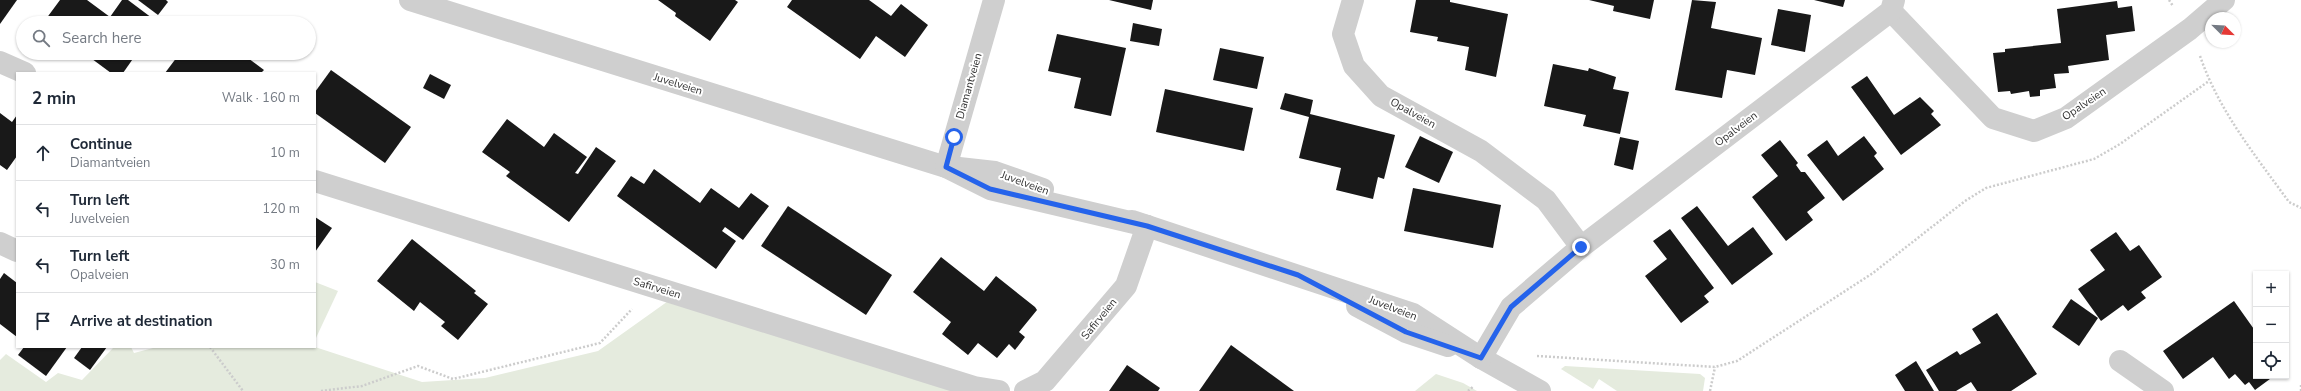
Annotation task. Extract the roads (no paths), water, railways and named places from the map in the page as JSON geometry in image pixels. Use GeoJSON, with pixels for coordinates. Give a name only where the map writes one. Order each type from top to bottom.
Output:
{"type":"FeatureCollection","features":[{"type":"Feature","properties":{"kind":"street","name":"Juvelveien"},"geometry":{"type":"LineString","coordinates":[[410,0],[946,167],[995,172],[1147,226],[1298,275],[1406,332],[1481,358],[1540,391]]}},
{"type":"Feature","properties":{"kind":"street","name":"Opalveien"},"geometry":{"type":"LineString","coordinates":[[1353,0],[1343,34],[1354,66],[1381,96],[1481,151],[1546,200],[1581,247]]}},
{"type":"Feature","properties":{"kind":"street","name":"Opalveien"},"geometry":{"type":"LineString","coordinates":[[1481,358],[1511,307],[1581,247],[1892,6],[1993,118],[2034,131],[2066,118],[2190,29],[2224,0]]}},
{"type":"Feature","properties":{"kind":"street","name":"Diamantveien"},"geometry":{"type":"LineString","coordinates":[[946,167],[990,2]]}},
{"type":"Feature","properties":{"kind":"street"},"geometry":{"type":"LineString","coordinates":[[0,62],[23,72]]}},
{"type":"Feature","properties":{"kind":"street","name":"Safirveien"},"geometry":{"type":"LineString","coordinates":[[316,181],[974,387],[999,391]]}},
{"type":"Feature","properties":{"kind":"street","name":"Safirveien"},"geometry":{"type":"LineString","coordinates":[[1025,391],[1045,381],[1126,286],[1147,226]]}},
{"type":"Feature","properties":{"kind":"street"},"geometry":{"type":"LineString","coordinates":[[0,243],[16,251]]}},
{"type":"Feature","properties":{"kind":"street"},"geometry":{"type":"LineString","coordinates":[[2120,361],[2163,391]]}}]}
